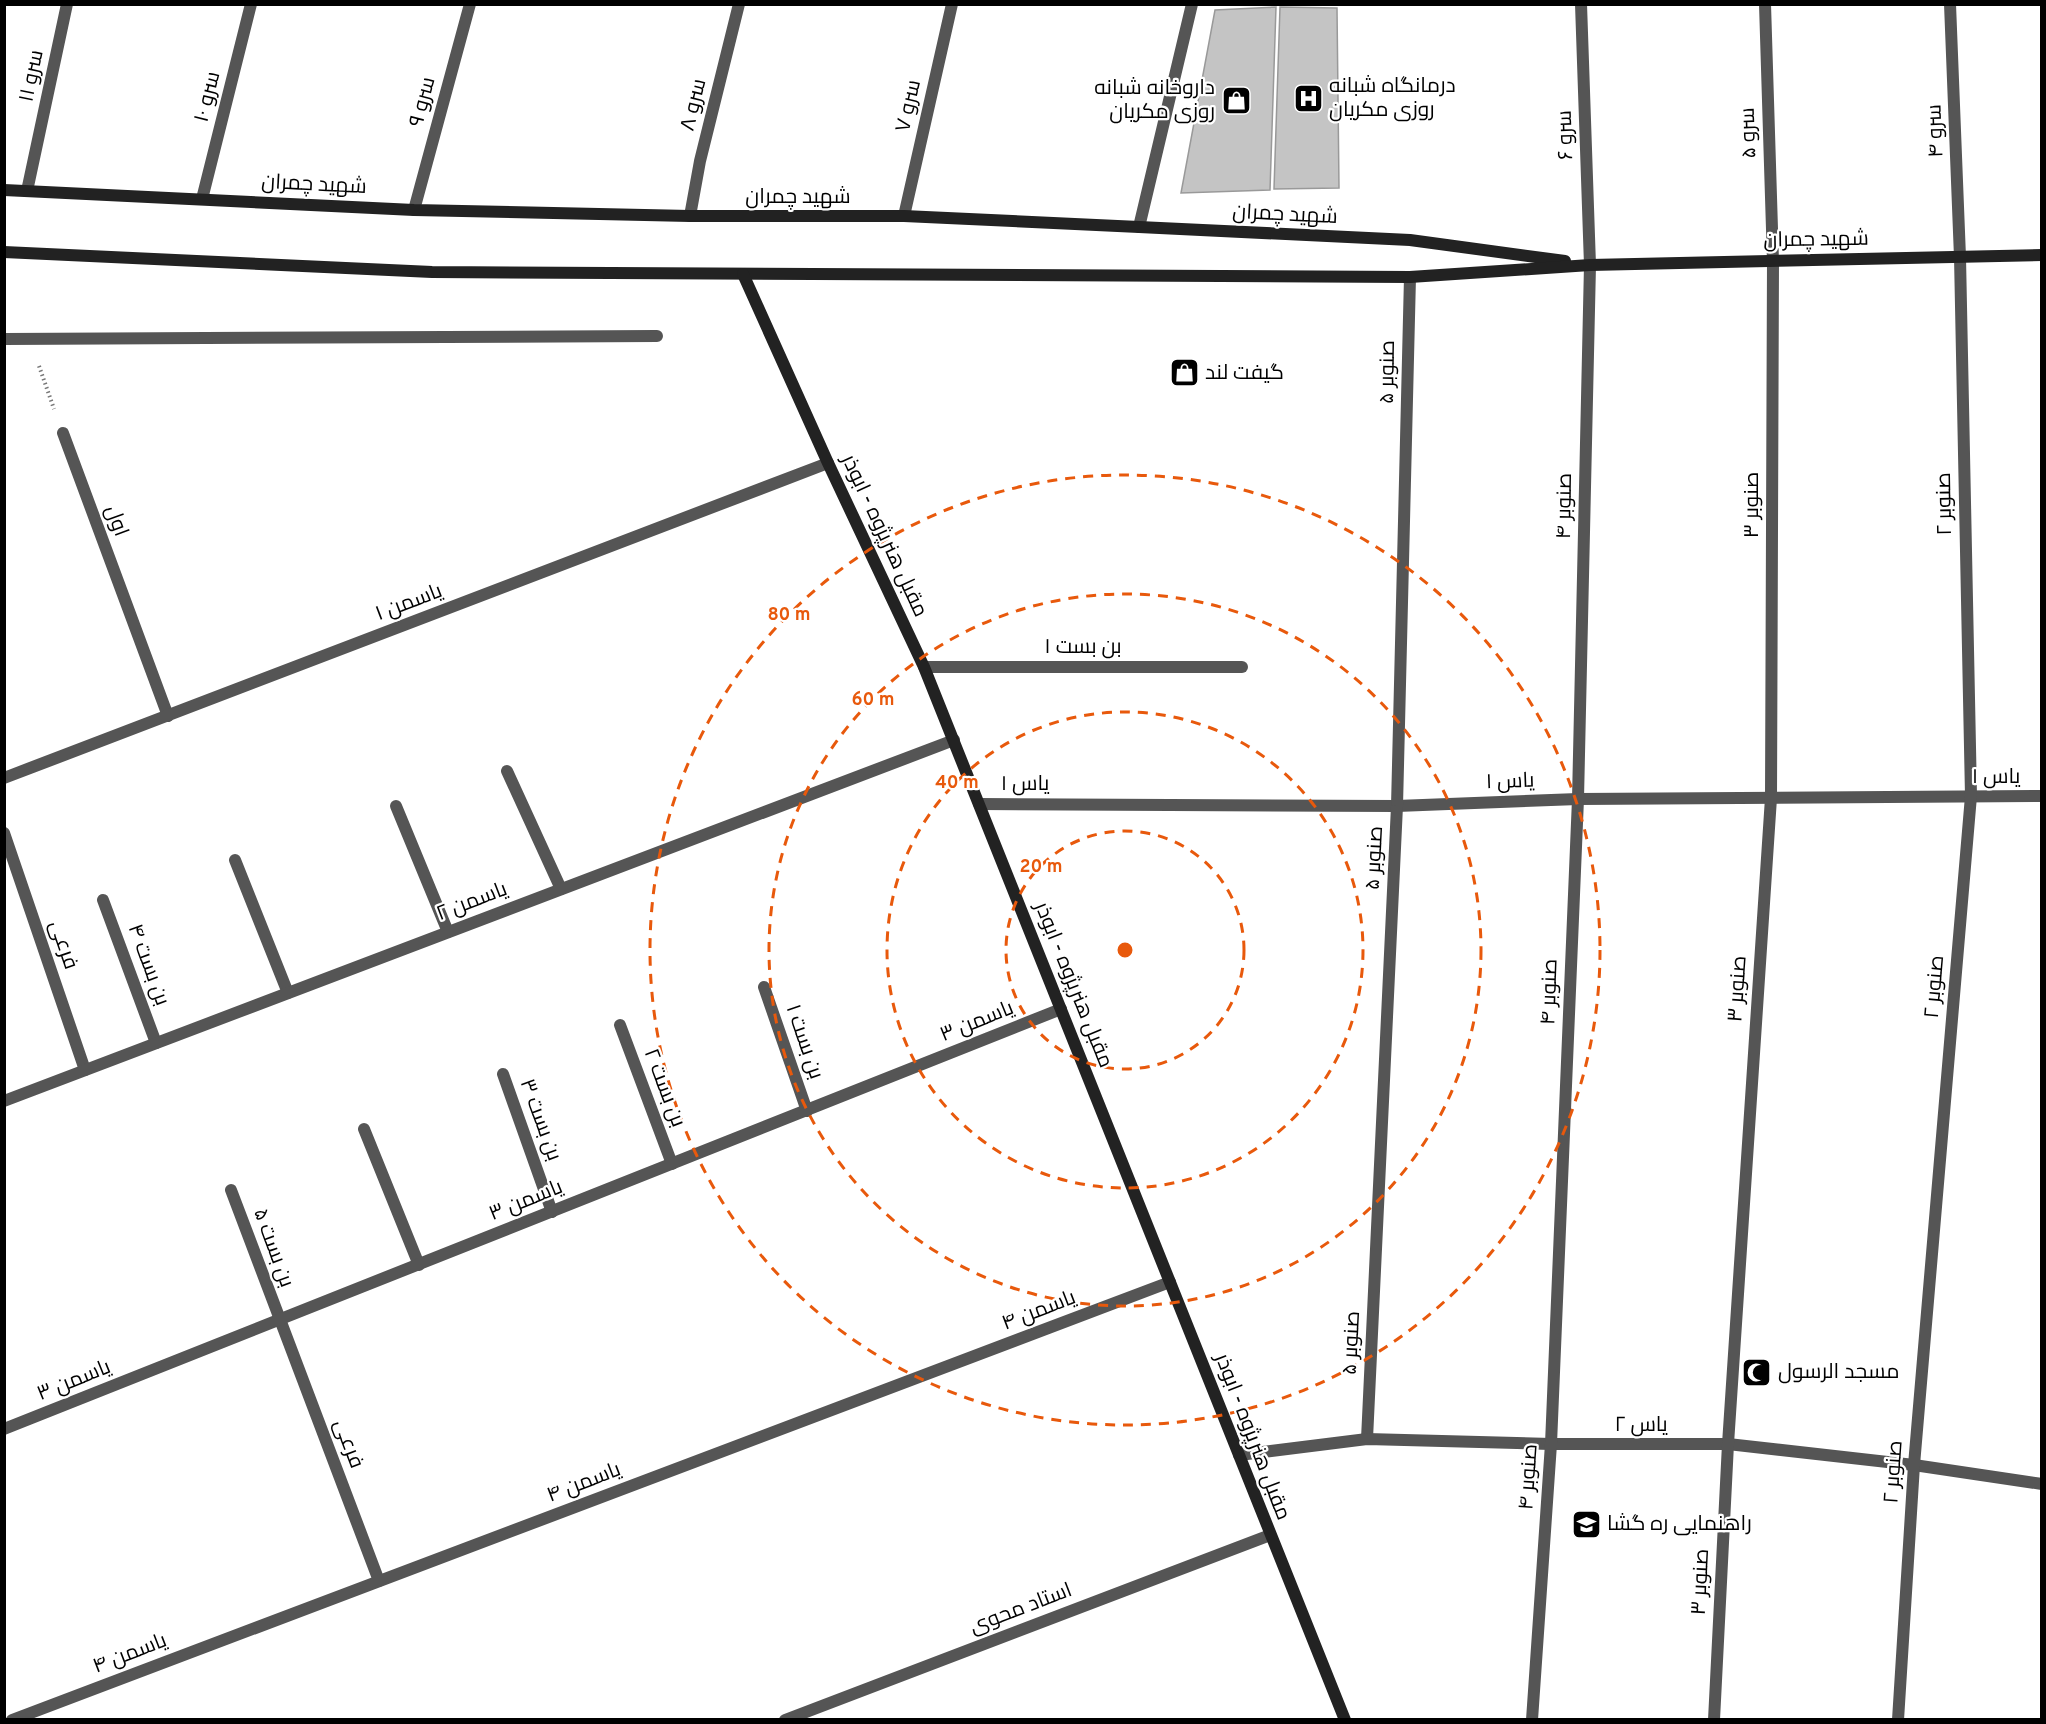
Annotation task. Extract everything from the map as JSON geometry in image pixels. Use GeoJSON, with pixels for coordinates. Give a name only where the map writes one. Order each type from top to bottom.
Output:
{"type":"FeatureCollection","features":[{"type":"Feature","properties":{"kind":"main road","name":"شهید چمران"},"geometry":{"type":"LineString","coordinates":[[4,190],[414,210],[690,216],[904,216],[1139,227],[1410,240],[1590,265]]}},
{"type":"Feature","properties":{"kind":"main road","name":"شهید چمران"},"geometry":{"type":"LineString","coordinates":[[4,252],[432,272],[1410,277],[1590,265],[2042,255]]}},
{"type":"Feature","properties":{"kind":"main road","name":"مقبل هنرپژوه - ابوذر"},"geometry":{"type":"LineString","coordinates":[[743,274],[828,463],[924,667],[1345,1719]]}},
{"type":"Feature","properties":{"kind":"street","name":"سرو ۱۱"},"geometry":{"type":"LineString","coordinates":[[27,191],[67,4]]}},
{"type":"Feature","properties":{"kind":"street","name":"سرو ۱۰"},"geometry":{"type":"LineString","coordinates":[[202,199],[251,4]]}},
{"type":"Feature","properties":{"kind":"street","name":"سرو ۹"},"geometry":{"type":"LineString","coordinates":[[414,210],[470,4]]}},
{"type":"Feature","properties":{"kind":"street","name":"سرو ۸"},"geometry":{"type":"LineString","coordinates":[[690,216],[700,161],[739,4]]}},
{"type":"Feature","properties":{"kind":"street","name":"سرو ۷"},"geometry":{"type":"LineString","coordinates":[[904,216],[952,4]]}},
{"type":"Feature","properties":{"kind":"street"},"geometry":{"type":"LineString","coordinates":[[1139,227],[1192,4]]}},
{"type":"Feature","properties":{"kind":"street","name":"سرو ۶"},"geometry":{"type":"LineString","coordinates":[[1581,4],[1590,265]]}},
{"type":"Feature","properties":{"kind":"street","name":"سرو ۵"},"geometry":{"type":"LineString","coordinates":[[1765,4],[1773,261]]}},
{"type":"Feature","properties":{"kind":"street","name":"سرو ۴"},"geometry":{"type":"LineString","coordinates":[[1950,4],[1960,257]]}},
{"type":"Feature","properties":{"kind":"street","name":"صنوبر ۲"},"geometry":{"type":"LineString","coordinates":[[1898,1719],[1914,1465],[1971,796],[1960,257]]}},
{"type":"Feature","properties":{"kind":"street","name":"صنوبر ۳"},"geometry":{"type":"LineString","coordinates":[[1714,1719],[1728,1444],[1771,798],[1773,261]]}},
{"type":"Feature","properties":{"kind":"street","name":"صنوبر ۴"},"geometry":{"type":"LineString","coordinates":[[1532,1719],[1551,1444],[1578,799],[1590,265]]}},
{"type":"Feature","properties":{"kind":"street","name":"صنوبر ۵"},"geometry":{"type":"LineString","coordinates":[[1367,1439],[1397,806],[1410,277]]}},
{"type":"Feature","properties":{"kind":"street"},"geometry":{"type":"LineString","coordinates":[[4,339],[657,336]]}},
{"type":"Feature","properties":{"kind":"street","name":"اول"},"geometry":{"type":"LineString","coordinates":[[63,433],[168,716]]}},
{"type":"Feature","properties":{"kind":"street","name":"یاسمن ۱"},"geometry":{"type":"LineString","coordinates":[[4,778],[828,463]]}},
{"type":"Feature","properties":{"kind":"street","name":"بن بست ۱"},"geometry":{"type":"LineString","coordinates":[[924,667],[1242,667]]}},
{"type":"Feature","properties":{"kind":"street","name":"یاسمن ۲"},"geometry":{"type":"LineString","coordinates":[[4,1101],[954,740]]}},
{"type":"Feature","properties":{"kind":"street"},"geometry":{"type":"LineString","coordinates":[[507,771],[561,889]]}},
{"type":"Feature","properties":{"kind":"street","name":"یاس ۱"},"geometry":{"type":"LineString","coordinates":[[979,804],[1397,806],[1578,799],[2042,796]]}},
{"type":"Feature","properties":{"kind":"street"},"geometry":{"type":"LineString","coordinates":[[396,806],[448,932]]}},
{"type":"Feature","properties":{"kind":"street","name":"فرعی"},"geometry":{"type":"LineString","coordinates":[[4,833],[85,1070]]}},
{"type":"Feature","properties":{"kind":"street"},"geometry":{"type":"LineString","coordinates":[[235,860],[288,993]]}},
{"type":"Feature","properties":{"kind":"street","name":"بن بست ۴"},"geometry":{"type":"LineString","coordinates":[[103,900],[156,1043]]}},
{"type":"Feature","properties":{"kind":"street","name":"بن بست ۱"},"geometry":{"type":"LineString","coordinates":[[764,987],[807,1111]]}},
{"type":"Feature","properties":{"kind":"street","name":"یاسمن ۳"},"geometry":{"type":"LineString","coordinates":[[4,1429],[1061,1009]]}},
{"type":"Feature","properties":{"kind":"street","name":"بن بست ۲"},"geometry":{"type":"LineString","coordinates":[[620,1025],[672,1164]]}},
{"type":"Feature","properties":{"kind":"street","name":"بن بست ۳"},"geometry":{"type":"LineString","coordinates":[[503,1074],[552,1212]]}},
{"type":"Feature","properties":{"kind":"street"},"geometry":{"type":"LineString","coordinates":[[364,1129],[419,1265]]}},
{"type":"Feature","properties":{"kind":"street","name":"بن بست ۵"},"geometry":{"type":"LineString","coordinates":[[231,1190],[279,1320]]}},
{"type":"Feature","properties":{"kind":"street","name":"یاسمن ۴"},"geometry":{"type":"LineString","coordinates":[[12,1719],[1170,1282]]}},
{"type":"Feature","properties":{"kind":"street","name":"فرعی"},"geometry":{"type":"LineString","coordinates":[[279,1320],[379,1581]]}},
{"type":"Feature","properties":{"kind":"street","name":"یاس ۲"},"geometry":{"type":"LineString","coordinates":[[1239,1455],[1367,1439],[1551,1444],[1728,1444],[1914,1465],[2042,1484]]}},
{"type":"Feature","properties":{"kind":"street","name":"استاد محوی"},"geometry":{"type":"LineString","coordinates":[[785,1719],[1270,1535]]}},
{"type":"Feature","properties":{"kind":"path"},"geometry":{"type":"LineString","coordinates":[[29,339],[63,433]]}},
{"type":"Feature","properties":{"kind":"building","name":"داروخانه شبانه روزی مکریان"},"geometry":{"type":"Polygon","coordinates":[[[1276,7],[1270,190],[1181,193],[1215,10],[1276,7]]]}},
{"type":"Feature","properties":{"kind":"building","name":"درمانگاه شبانه روزی مکریان"},"geometry":{"type":"Polygon","coordinates":[[[1280,7],[1337,8],[1339,188],[1274,189],[1280,7]]]}},
{"type":"Feature","properties":{"kind":"place","name":"درمانگاه شبانه روزی مکریان"},"geometry":{"type":"Point","coordinates":[1308,98]}},
{"type":"Feature","properties":{"kind":"place","name":"داروخانه شبانه روزی مکریان"},"geometry":{"type":"Point","coordinates":[1236,100]}},
{"type":"Feature","properties":{"kind":"place","name":"گیفت لند"},"geometry":{"type":"Point","coordinates":[1184,373]}},
{"type":"Feature","properties":{"kind":"place","name":"مسجد الرسول"},"geometry":{"type":"Point","coordinates":[1757,1372]}},
{"type":"Feature","properties":{"kind":"place","name":"راهنمایی ره گشا"},"geometry":{"type":"Point","coordinates":[1586,1524]}}]}
